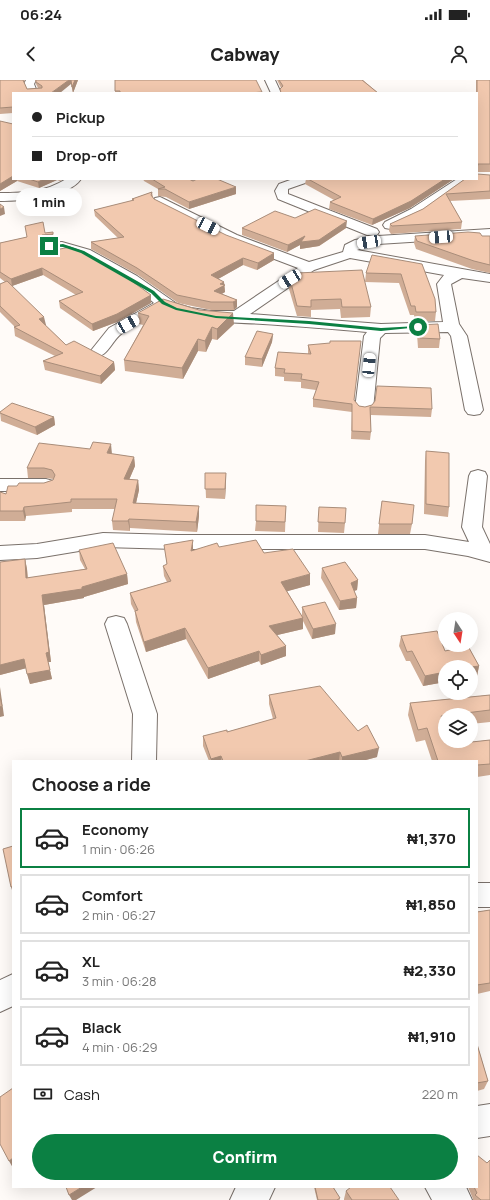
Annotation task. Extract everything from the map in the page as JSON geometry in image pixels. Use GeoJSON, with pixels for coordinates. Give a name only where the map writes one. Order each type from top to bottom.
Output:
{"type":"FeatureCollection","features":[{"type":"Feature","properties":{"kind":"street"},"geometry":{"type":"LineString","coordinates":[[31,80],[29,84],[30,88],[36,92]]}},
{"type":"Feature","properties":{"kind":"street"},"geometry":{"type":"LineString","coordinates":[[270,80],[276,92]]}},
{"type":"Feature","properties":{"kind":"street"},"geometry":{"type":"LineString","coordinates":[[0,197],[23,197],[52,191],[65,186],[74,180]]}},
{"type":"Feature","properties":{"kind":"street"},"geometry":{"type":"LineString","coordinates":[[301,180],[283,187],[281,191],[283,196],[372,232]]}},
{"type":"Feature","properties":{"kind":"street"},"geometry":{"type":"LineString","coordinates":[[350,254],[350,248],[360,243],[372,232],[416,212],[464,180]]}},
{"type":"Feature","properties":{"kind":"street"},"geometry":{"type":"LineString","coordinates":[[160,201],[232,238],[309,267]]}},
{"type":"Feature","properties":{"kind":"street"},"geometry":{"type":"LineString","coordinates":[[360,243],[378,240],[490,233]]}},
{"type":"Feature","properties":{"kind":"street"},"geometry":{"type":"LineString","coordinates":[[49,246],[63,246],[83,252],[152,292],[164,303],[176,309],[216,317],[309,322],[381,329],[453,327]]}},
{"type":"Feature","properties":{"kind":"street"},"geometry":{"type":"LineString","coordinates":[[227,317],[238,315],[309,267],[350,254],[490,278]]}},
{"type":"Feature","properties":{"kind":"street"},"geometry":{"type":"LineString","coordinates":[[462,274],[451,277],[446,280],[444,284],[453,327],[459,336],[474,410]]}},
{"type":"Feature","properties":{"kind":"street"},"geometry":{"type":"LineString","coordinates":[[98,353],[115,330],[164,303]]}},
{"type":"Feature","properties":{"kind":"street"},"geometry":{"type":"LineString","coordinates":[[364,409],[372,336],[381,329]]}},
{"type":"Feature","properties":{"kind":"street"},"geometry":{"type":"LineString","coordinates":[[478,476],[472,527],[487,554]]}},
{"type":"Feature","properties":{"kind":"street"},"geometry":{"type":"LineString","coordinates":[[0,485],[46,485]]}},
{"type":"Feature","properties":{"kind":"street"},"geometry":{"type":"LineString","coordinates":[[0,553],[37,552],[103,540],[176,542],[425,542],[469,549],[487,554]]}},
{"type":"Feature","properties":{"kind":"street"},"geometry":{"type":"LineString","coordinates":[[116,624],[145,714],[144,760]]}},
{"type":"Feature","properties":{"kind":"street"},"geometry":{"type":"LineString","coordinates":[[478,895],[490,895]]}},
{"type":"Feature","properties":{"kind":"street"},"geometry":{"type":"LineString","coordinates":[[0,998],[12,989]]}},
{"type":"Feature","properties":{"kind":"street"},"geometry":{"type":"LineString","coordinates":[[478,1122],[490,1120]]}},
{"type":"Feature","properties":{"kind":"street"},"geometry":{"type":"LineString","coordinates":[[246,1200],[257,1188]]}},
{"type":"Feature","properties":{"kind":"street"},"geometry":{"type":"LineString","coordinates":[[443,1188],[455,1200]]}},
{"type":"Feature","properties":{"kind":"building"},"geometry":{"type":"Polygon","coordinates":[[[0,80],[23,80],[27,89],[42,88],[36,80],[69,80],[52,92],[12,92],[12,107],[0,108],[0,80]]]}},
{"type":"Feature","properties":{"kind":"building"},"geometry":{"type":"Polygon","coordinates":[[[71,80],[75,80],[72,87],[71,80]]]}},
{"type":"Feature","properties":{"kind":"building"},"geometry":{"type":"Polygon","coordinates":[[[115,80],[256,80],[262,92],[120,92],[115,91],[115,80]]]}},
{"type":"Feature","properties":{"kind":"building"},"geometry":{"type":"Polygon","coordinates":[[[279,80],[362,80],[377,92],[281,92],[280,89],[283,86],[279,80]]]}},
{"type":"Feature","properties":{"kind":"building"},"geometry":{"type":"Polygon","coordinates":[[[477,80],[490,80],[490,164],[478,164],[477,80]]]}},
{"type":"Feature","properties":{"kind":"building"},"geometry":{"type":"Polygon","coordinates":[[[0,121],[12,124],[12,177],[0,184],[0,121]]]}},
{"type":"Feature","properties":{"kind":"building"},"geometry":{"type":"Polygon","coordinates":[[[478,174],[490,175],[490,191],[446,194],[462,222],[392,226],[390,224],[423,209],[464,180],[478,180],[478,174]]]}},
{"type":"Feature","properties":{"kind":"building"},"geometry":{"type":"Polygon","coordinates":[[[154,180],[219,180],[236,187],[189,202],[165,189],[158,189],[165,187],[154,180]]]}},
{"type":"Feature","properties":{"kind":"building"},"geometry":{"type":"Polygon","coordinates":[[[310,180],[443,180],[411,201],[373,219],[330,202],[341,197],[310,180]]]}},
{"type":"Feature","properties":{"kind":"building"},"geometry":{"type":"Polygon","coordinates":[[[152,192],[151,195],[154,199],[226,235],[274,253],[258,263],[243,258],[211,275],[224,282],[220,284],[225,285],[214,291],[237,300],[233,302],[211,302],[177,295],[137,268],[91,242],[124,237],[94,210],[134,200],[132,199],[152,192]]]}},
{"type":"Feature","properties":{"kind":"building"},"geometry":{"type":"Polygon","coordinates":[[[315,209],[347,221],[319,240],[301,242],[305,236],[288,245],[242,228],[275,211],[295,218],[315,209]]]}},
{"type":"Feature","properties":{"kind":"building"},"geometry":{"type":"Polygon","coordinates":[[[43,222],[45,233],[53,232],[53,234],[42,235],[40,240],[43,243],[54,244],[55,250],[70,247],[84,252],[122,274],[151,295],[117,314],[92,324],[59,301],[83,292],[42,268],[11,279],[0,272],[0,243],[27,237],[25,226],[43,222]]]}},
{"type":"Feature","properties":{"kind":"building"},"geometry":{"type":"Polygon","coordinates":[[[468,232],[480,233],[482,236],[490,236],[490,265],[417,241],[415,236],[468,232]]]}},
{"type":"Feature","properties":{"kind":"building"},"geometry":{"type":"Polygon","coordinates":[[[372,255],[422,264],[435,299],[436,312],[416,312],[415,306],[411,306],[401,274],[366,273],[372,255]]]}},
{"type":"Feature","properties":{"kind":"building"},"geometry":{"type":"Polygon","coordinates":[[[362,270],[371,307],[342,307],[341,299],[311,300],[311,307],[297,306],[290,279],[297,273],[362,270]]]}},
{"type":"Feature","properties":{"kind":"building"},"geometry":{"type":"Polygon","coordinates":[[[7,281],[44,317],[39,319],[66,345],[74,341],[114,362],[100,376],[43,361],[63,353],[14,327],[20,325],[0,306],[0,284],[7,281]]]}},
{"type":"Feature","properties":{"kind":"building"},"geometry":{"type":"Polygon","coordinates":[[[163,299],[199,310],[233,313],[217,329],[212,327],[205,341],[198,339],[182,368],[124,360],[149,316],[138,313],[163,299]]]}},
{"type":"Feature","properties":{"kind":"building"},"geometry":{"type":"Polygon","coordinates":[[[438,324],[440,339],[420,338],[418,325],[438,324]]]}},
{"type":"Feature","properties":{"kind":"building"},"geometry":{"type":"Polygon","coordinates":[[[257,331],[273,334],[262,359],[245,357],[257,331]]]}},
{"type":"Feature","properties":{"kind":"building"},"geometry":{"type":"Polygon","coordinates":[[[330,341],[361,341],[354,400],[359,406],[365,407],[372,405],[375,401],[377,386],[431,388],[432,409],[370,407],[371,432],[352,431],[352,404],[313,399],[319,382],[301,379],[302,374],[284,373],[285,369],[275,368],[278,352],[311,354],[308,345],[330,343],[330,341]]]}},
{"type":"Feature","properties":{"kind":"building"},"geometry":{"type":"Polygon","coordinates":[[[12,403],[54,417],[35,427],[0,413],[12,403]]]}},
{"type":"Feature","properties":{"kind":"building"},"geometry":{"type":"Polygon","coordinates":[[[93,442],[111,444],[107,453],[134,457],[124,479],[138,480],[133,503],[199,506],[196,522],[129,519],[128,521],[112,521],[117,499],[71,499],[71,502],[24,507],[23,511],[0,511],[0,492],[6,494],[8,486],[17,486],[19,483],[44,483],[53,480],[55,475],[52,470],[44,468],[27,468],[39,443],[90,449],[93,442]]]}},
{"type":"Feature","properties":{"kind":"building"},"geometry":{"type":"Polygon","coordinates":[[[426,451],[449,453],[449,507],[426,504],[426,451]]]}},
{"type":"Feature","properties":{"kind":"building"},"geometry":{"type":"Polygon","coordinates":[[[205,473],[226,473],[225,489],[205,489],[205,473]]]}},
{"type":"Feature","properties":{"kind":"building"},"geometry":{"type":"Polygon","coordinates":[[[382,501],[414,505],[412,524],[379,524],[382,501]]]}},
{"type":"Feature","properties":{"kind":"building"},"geometry":{"type":"Polygon","coordinates":[[[256,505],[286,506],[285,522],[256,521],[256,505]]]}},
{"type":"Feature","properties":{"kind":"building"},"geometry":{"type":"Polygon","coordinates":[[[319,507],[346,508],[345,523],[318,522],[319,507]]]}},
{"type":"Feature","properties":{"kind":"building"},"geometry":{"type":"Polygon","coordinates":[[[193,540],[191,551],[217,543],[219,547],[256,540],[264,553],[293,549],[310,574],[281,582],[303,618],[269,626],[286,646],[261,655],[259,651],[208,668],[185,628],[144,642],[135,611],[138,610],[130,593],[171,581],[163,566],[167,564],[164,545],[193,540]]]}},
{"type":"Feature","properties":{"kind":"building"},"geometry":{"type":"Polygon","coordinates":[[[113,543],[127,574],[82,587],[82,589],[42,595],[49,652],[46,653],[50,670],[27,674],[24,659],[0,665],[0,562],[25,559],[26,578],[87,569],[79,550],[113,543]]]}},
{"type":"Feature","properties":{"kind":"building"},"geometry":{"type":"Polygon","coordinates":[[[345,562],[358,580],[351,583],[357,598],[340,601],[322,568],[345,562]]]}},
{"type":"Feature","properties":{"kind":"building"},"geometry":{"type":"Polygon","coordinates":[[[325,602],[336,624],[313,629],[302,607],[325,602]]]}},
{"type":"Feature","properties":{"kind":"building"},"geometry":{"type":"Polygon","coordinates":[[[437,631],[438,652],[471,652],[476,660],[438,660],[438,673],[425,676],[412,651],[407,652],[401,636],[437,631]]]}},
{"type":"Feature","properties":{"kind":"building"},"geometry":{"type":"Polygon","coordinates":[[[320,686],[358,731],[367,725],[379,748],[342,757],[340,752],[309,760],[223,760],[221,756],[211,759],[203,736],[227,730],[227,732],[276,718],[269,695],[320,686]]]}},
{"type":"Feature","properties":{"kind":"building"},"geometry":{"type":"Polygon","coordinates":[[[490,695],[490,710],[478,711],[478,708],[438,708],[438,748],[478,748],[478,741],[490,740],[490,764],[478,765],[478,760],[438,760],[427,728],[418,730],[410,703],[440,700],[478,700],[478,696],[490,695]]]}},
{"type":"Feature","properties":{"kind":"building"},"geometry":{"type":"Polygon","coordinates":[[[0,696],[2,706],[0,707],[0,696]]]}},
{"type":"Feature","properties":{"kind":"building"},"geometry":{"type":"Polygon","coordinates":[[[12,846],[11,887],[3,849],[12,846]]]}},
{"type":"Feature","properties":{"kind":"building"},"geometry":{"type":"Polygon","coordinates":[[[490,910],[490,983],[478,985],[478,912],[490,910]]]}},
{"type":"Feature","properties":{"kind":"building"},"geometry":{"type":"Polygon","coordinates":[[[478,1047],[488,1081],[478,1083],[478,1047]]]}},
{"type":"Feature","properties":{"kind":"building"},"geometry":{"type":"Polygon","coordinates":[[[12,1089],[12,1159],[9,1161],[0,1144],[0,1097],[12,1089]]]}},
{"type":"Feature","properties":{"kind":"building"},"geometry":{"type":"Polygon","coordinates":[[[478,1156],[487,1163],[490,1160],[490,1200],[481,1200],[475,1195],[477,1193],[474,1188],[478,1188],[478,1156]]]}},
{"type":"Feature","properties":{"kind":"building"},"geometry":{"type":"Polygon","coordinates":[[[66,1188],[80,1188],[69,1195],[66,1188]]]}},
{"type":"Feature","properties":{"kind":"building"},"geometry":{"type":"Polygon","coordinates":[[[315,1188],[334,1188],[340,1198],[337,1200],[318,1200],[315,1188]]]}},
{"type":"Feature","properties":{"kind":"building"},"geometry":{"type":"Polygon","coordinates":[[[350,1188],[391,1188],[399,1200],[352,1200],[346,1191],[350,1188]]]}},
{"type":"Feature","properties":{"kind":"route"},"geometry":{"type":"LineString","coordinates":[[49,246],[63,246],[83,252],[136,282],[152,292],[164,303],[176,309],[216,317],[309,322],[381,329],[418,327]]}}]}
